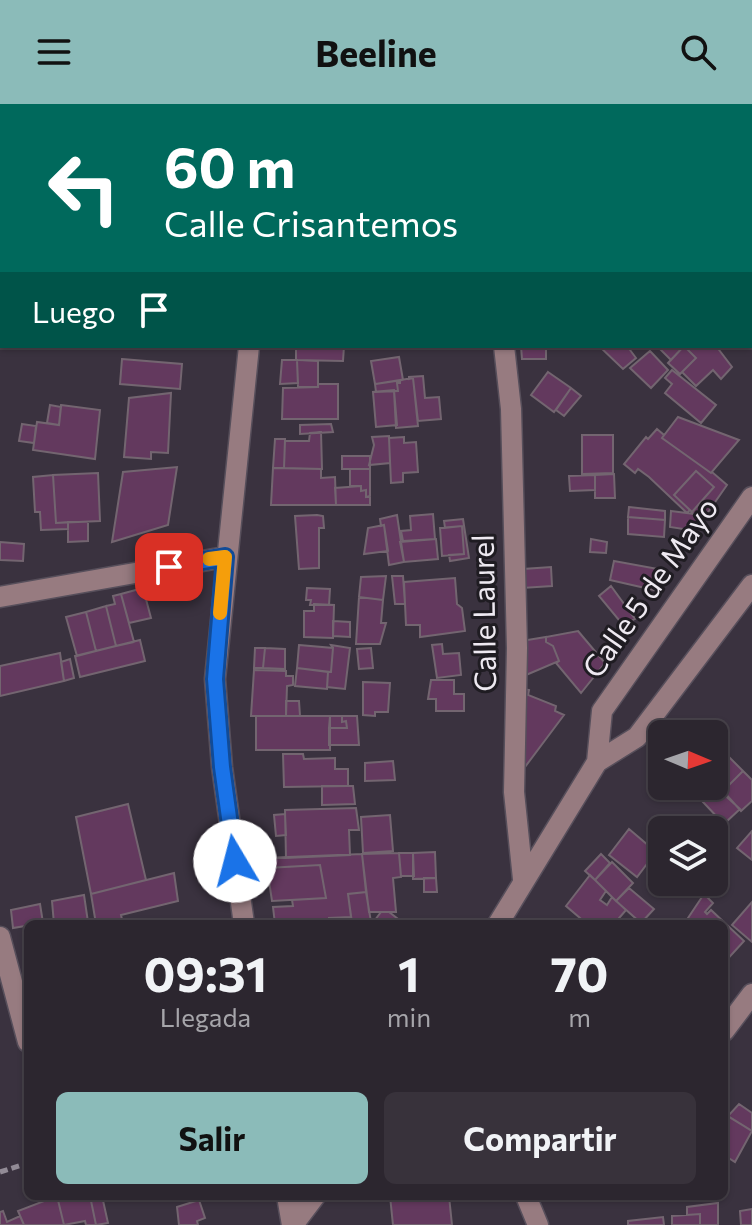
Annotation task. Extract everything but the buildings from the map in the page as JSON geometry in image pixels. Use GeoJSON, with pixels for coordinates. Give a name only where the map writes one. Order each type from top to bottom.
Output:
{"type":"FeatureCollection","features":[{"type":"Feature","properties":{"kind":"street"},"geometry":{"type":"LineString","coordinates":[[243,920],[222,767],[215,679],[225,557],[249,348]]}},
{"type":"Feature","properties":{"kind":"street","name":"Calle Laurel"},"geometry":{"type":"LineString","coordinates":[[504,348],[511,409],[517,648],[514,792],[523,879]]}},
{"type":"Feature","properties":{"kind":"street","name":"Calle 5 de Mayo"},"geometry":{"type":"LineString","coordinates":[[597,762],[602,711],[752,497]]}},
{"type":"Feature","properties":{"kind":"street"},"geometry":{"type":"LineString","coordinates":[[0,597],[225,557]]}},
{"type":"Feature","properties":{"kind":"street","name":"Calle 5 de Mayo"},"geometry":{"type":"LineString","coordinates":[[500,920],[597,762],[637,737],[752,585]]}},
{"type":"Feature","properties":{"kind":"street"},"geometry":{"type":"LineString","coordinates":[[0,937],[24,1027]]}},
{"type":"Feature","properties":{"kind":"street"},"geometry":{"type":"LineString","coordinates":[[728,1026],[752,994]]}},
{"type":"Feature","properties":{"kind":"street"},"geometry":{"type":"LineString","coordinates":[[288,1200],[292,1225]]}},
{"type":"Feature","properties":{"kind":"street"},"geometry":{"type":"LineString","coordinates":[[292,1225],[312,1200]]}},
{"type":"Feature","properties":{"kind":"street"},"geometry":{"type":"LineString","coordinates":[[528,1200],[538,1225]]}},
{"type":"Feature","properties":{"kind":"path"},"geometry":{"type":"LineString","coordinates":[[0,1172],[24,1164]]}},
{"type":"Feature","properties":{"kind":"slow traffic"},"geometry":{"type":"LineString","coordinates":[[209,559],[225,557],[220,613]]}},
{"type":"Feature","properties":{"kind":"route"},"geometry":{"type":"LineString","coordinates":[[169,567],[225,557],[215,679],[222,767],[235,861]]}}]}
